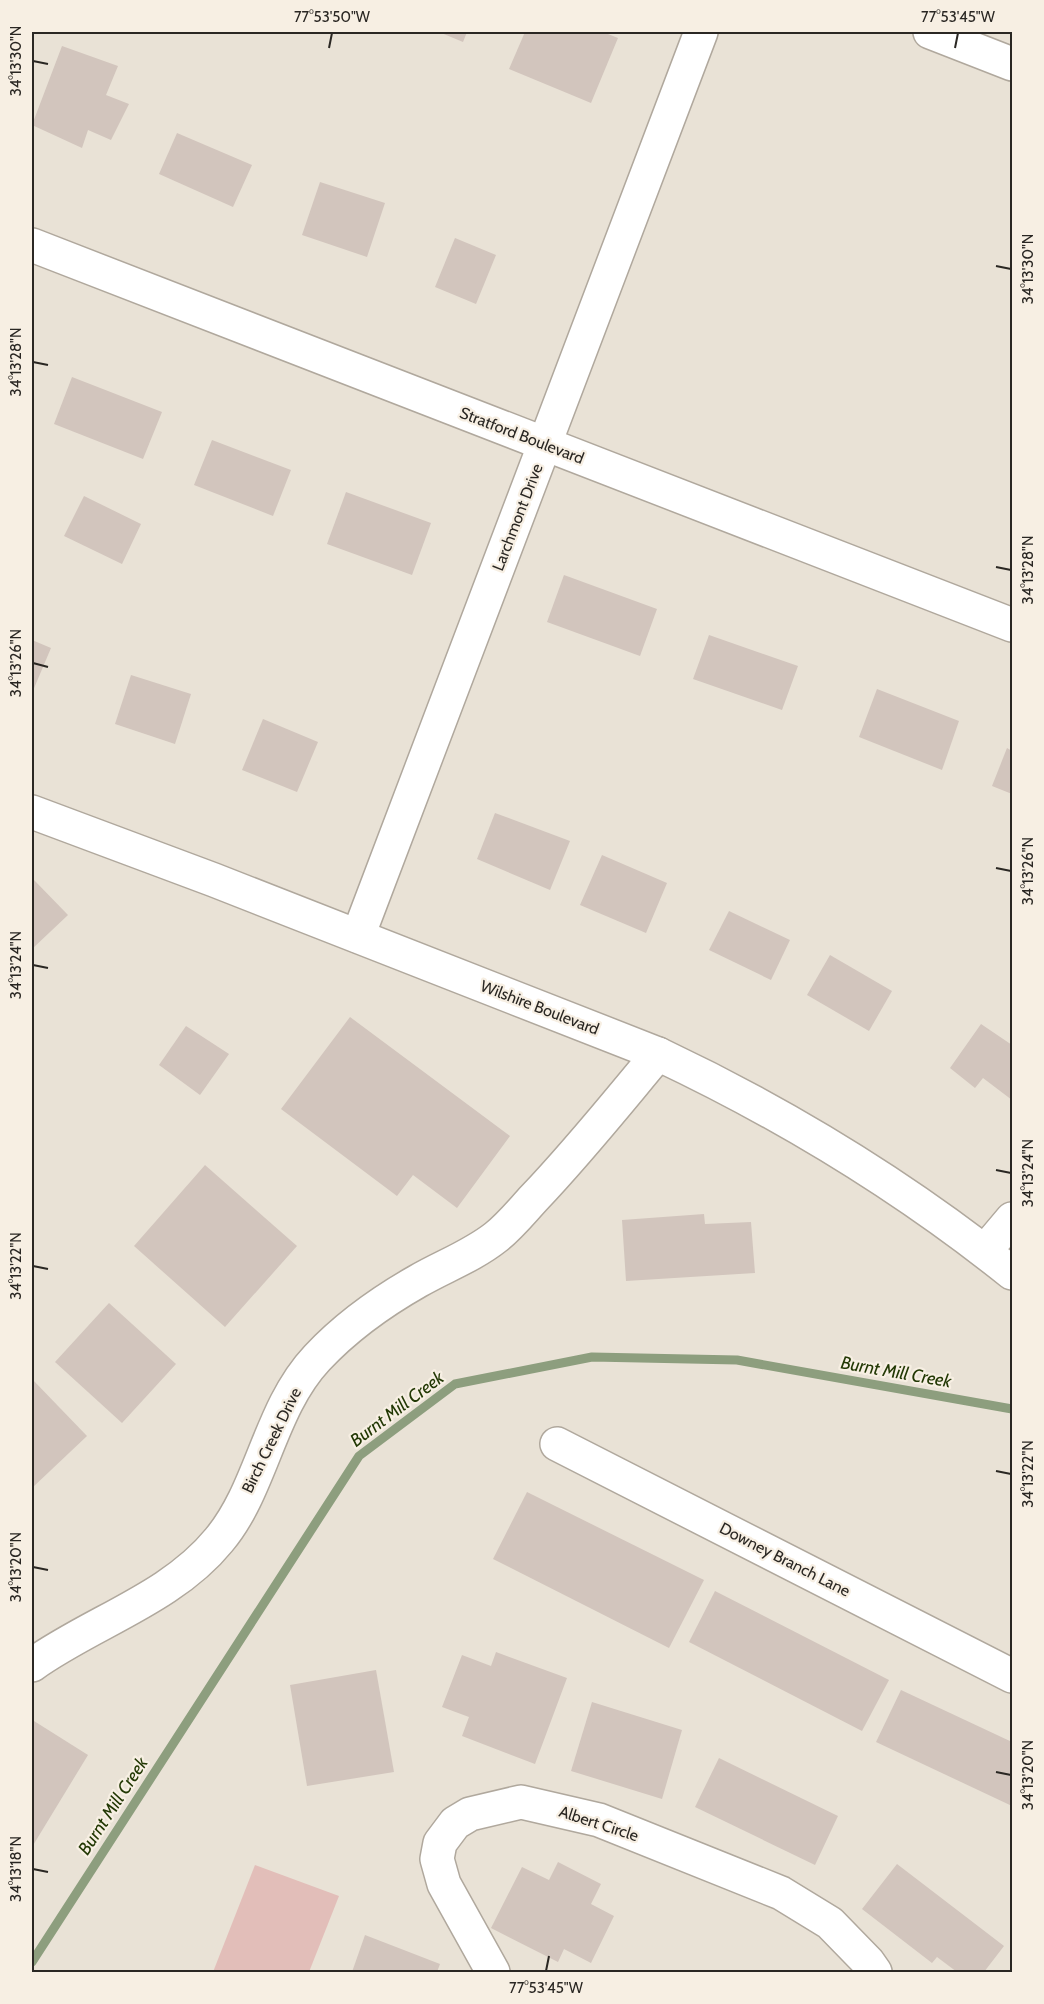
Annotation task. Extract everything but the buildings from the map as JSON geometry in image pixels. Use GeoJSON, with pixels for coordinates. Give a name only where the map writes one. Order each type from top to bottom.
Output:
{"type":"FeatureCollection","features":[{"type":"Feature","properties":{"kind":"street","name":"Larchmont Drive"},"geometry":{"type":"LineString","coordinates":[[358,936],[700,32]]}},
{"type":"Feature","properties":{"kind":"street"},"geometry":{"type":"LineString","coordinates":[[930,32],[1012,64]]}},
{"type":"Feature","properties":{"kind":"street","name":"Stratford Boulevard"},"geometry":{"type":"LineString","coordinates":[[32,244],[1012,625]]}},
{"type":"Feature","properties":{"kind":"street","name":"Wilshire Boulevard"},"geometry":{"type":"LineString","coordinates":[[32,812],[358,936],[658,1054],[718,1082],[846,1155],[926,1207],[1012,1274]]}},
{"type":"Feature","properties":{"kind":"street","name":"Birch Creek Drive"},"geometry":{"type":"LineString","coordinates":[[32,1665],[64,1642],[154,1595],[201,1559],[220,1539],[235,1515],[282,1411],[316,1358],[377,1306],[473,1253],[498,1236],[564,1166],[658,1054]]}},
{"type":"Feature","properties":{"kind":"street"},"geometry":{"type":"LineString","coordinates":[[985,1251],[1012,1219]]}},
{"type":"Feature","properties":{"kind":"street","name":"Downey Branch Lane"},"geometry":{"type":"LineString","coordinates":[[557,1443],[1012,1676]]}},
{"type":"Feature","properties":{"kind":"street","name":"Albert Circle"},"geometry":{"type":"LineString","coordinates":[[493,1972],[444,1884],[437,1859],[440,1843],[455,1822],[470,1814],[521,1802],[599,1820],[781,1893],[830,1923],[875,1972]]}},
{"type":"Feature","properties":{"kind":"shaded area"},"geometry":{"type":"Polygon","coordinates":[[[255,1865],[339,1896],[309,1972],[213,1972],[255,1865]]]}},
{"type":"Feature","properties":{"kind":"waterway","name":"Burnt Mill Creek"},"geometry":{"type":"LineString","coordinates":[[32,1962],[359,1456],[455,1384],[592,1357],[737,1360],[1012,1409]]}}]}
